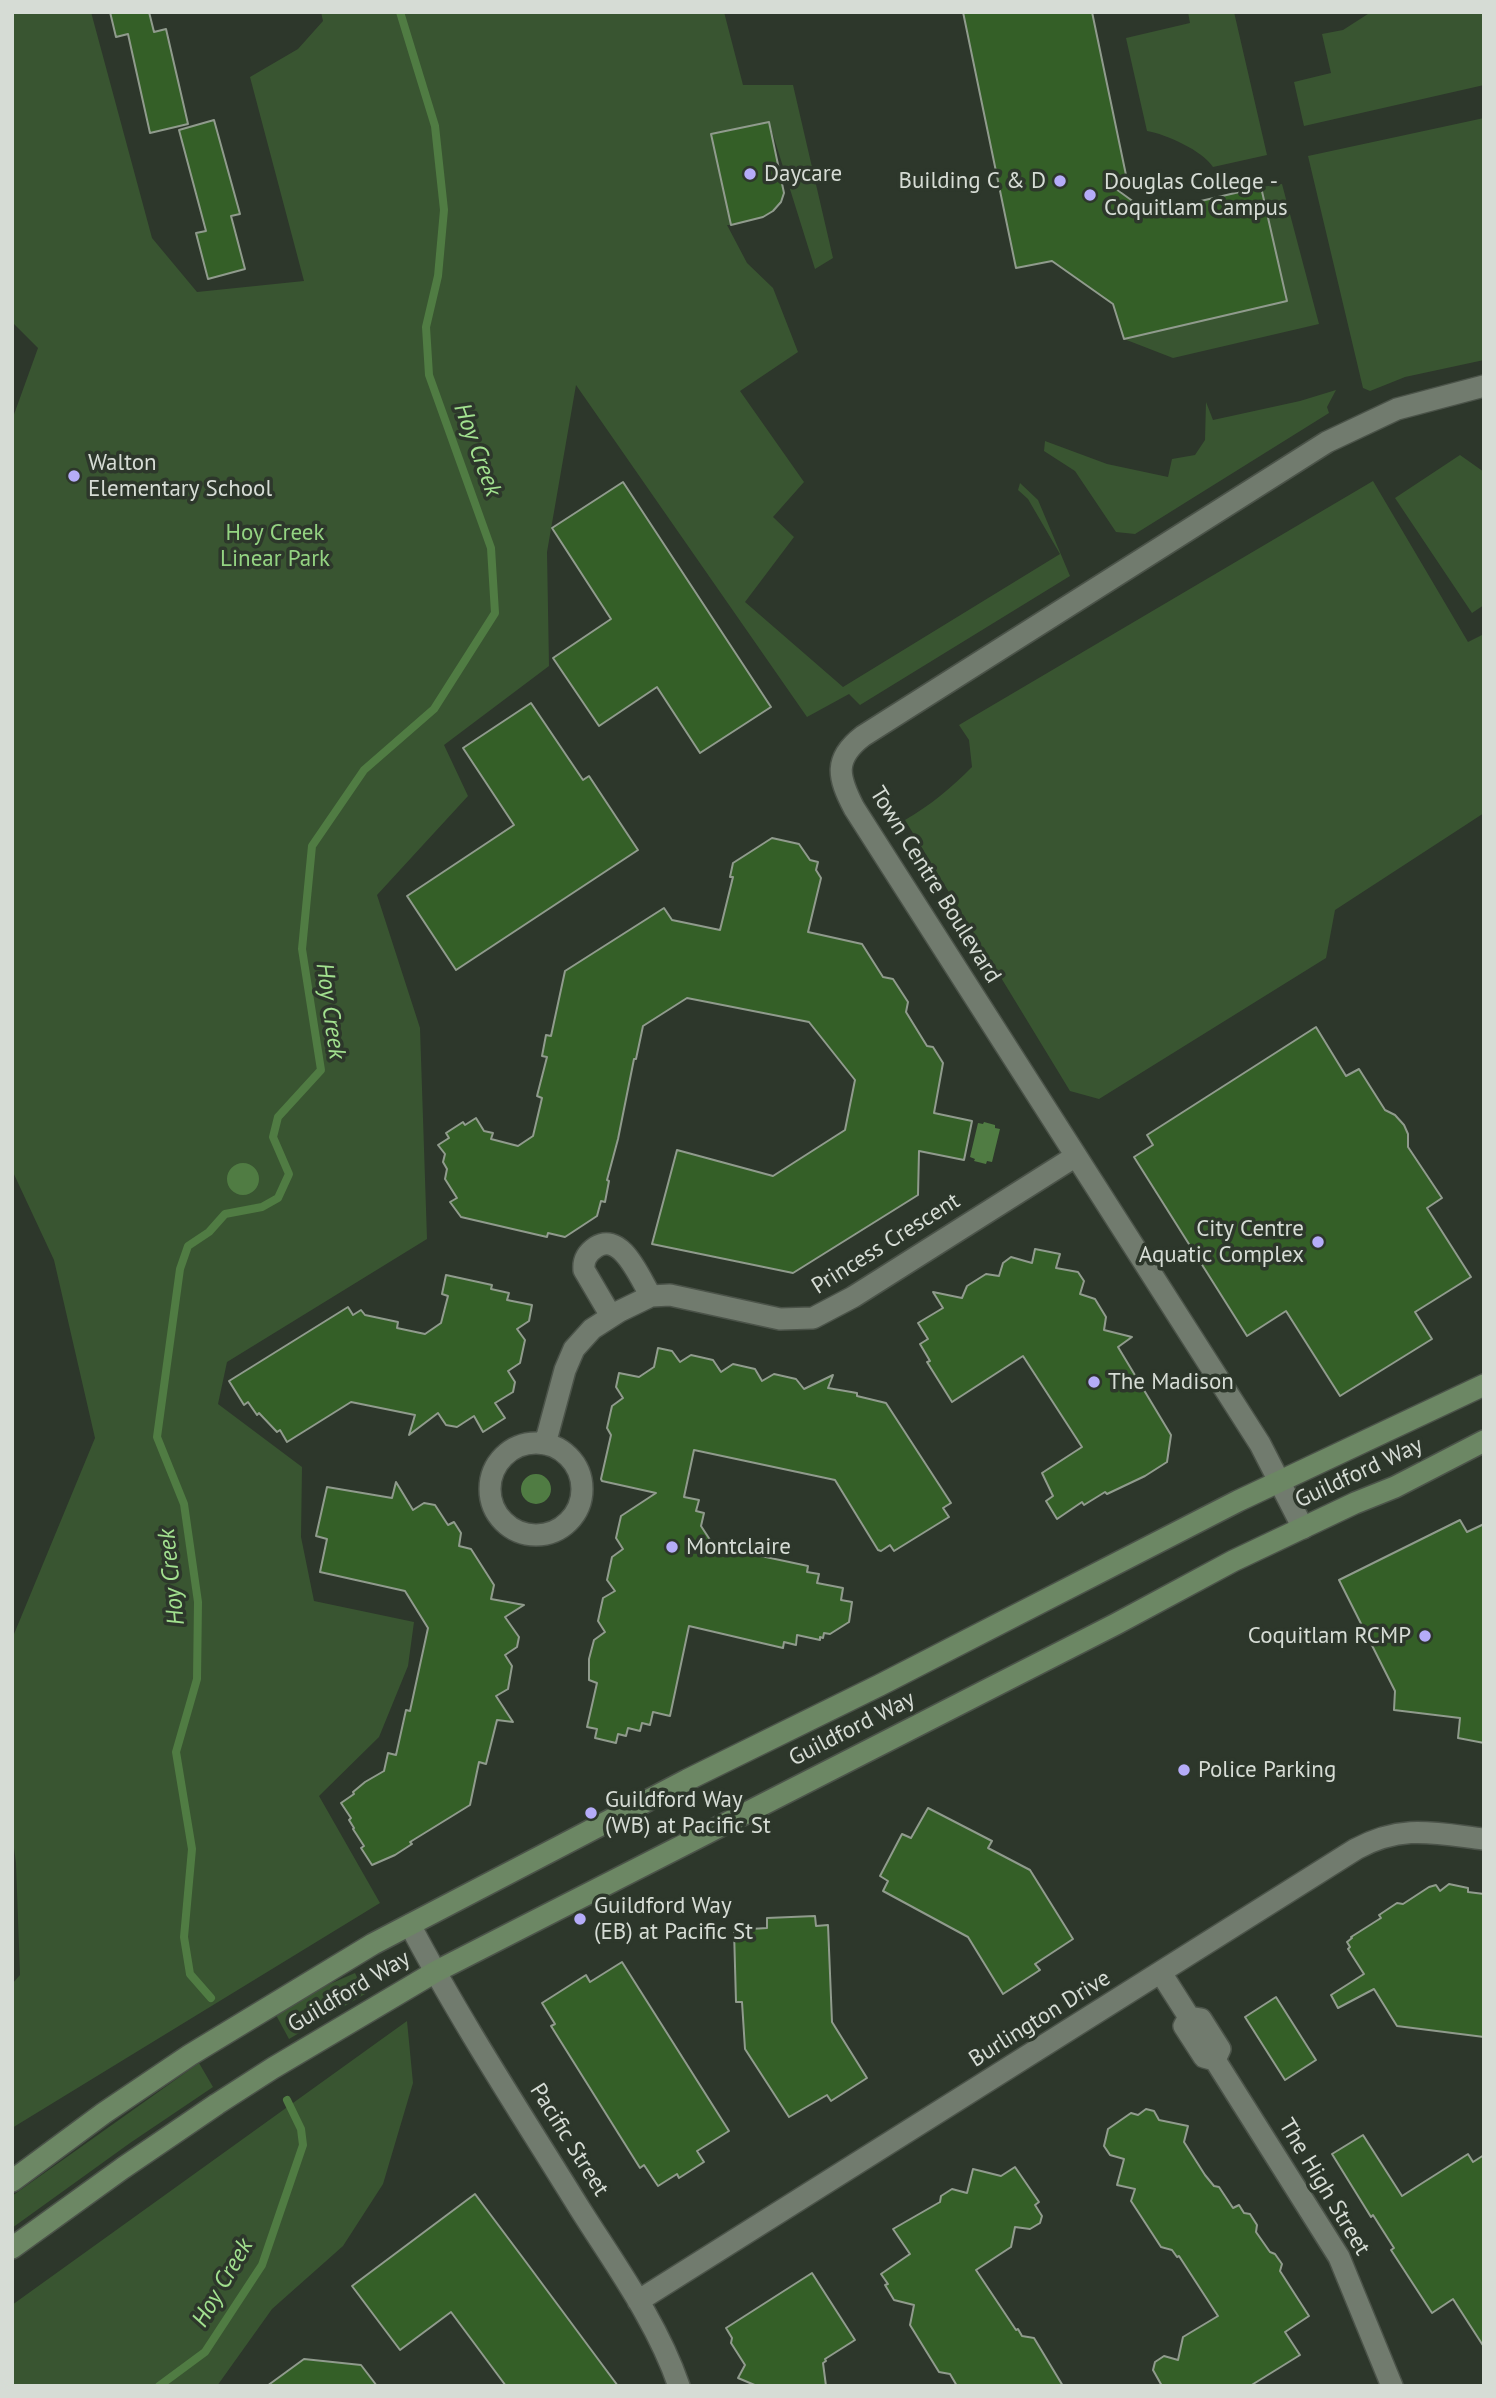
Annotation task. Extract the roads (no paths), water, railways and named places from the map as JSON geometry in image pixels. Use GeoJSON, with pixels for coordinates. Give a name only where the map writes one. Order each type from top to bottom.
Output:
{"type":"FeatureCollection","features":[{"type":"Feature","properties":{"kind":"main road","name":"Guildford Way"},"geometry":{"type":"LineString","coordinates":[[12,2181],[104,2113],[208,2044],[410,1924],[687,1780],[905,1672],[1238,1501],[1484,1385]]}},
{"type":"Feature","properties":{"kind":"main road","name":"Guildford Way"},"geometry":{"type":"LineString","coordinates":[[12,2248],[216,2104],[435,1972],[1116,1624],[1233,1561],[1395,1487],[1484,1441]]}},
{"type":"Feature","properties":{"kind":"street","name":"Town Centre Boulevard"},"geometry":{"type":"LineString","coordinates":[[1303,1528],[1260,1444],[854,807],[841,775],[843,758],[863,736],[1328,442],[1397,409],[1484,386]]}},
{"type":"Feature","properties":{"kind":"street","name":"Princess Crescent"},"geometry":{"type":"LineString","coordinates":[[545,1444],[571,1354],[583,1336],[611,1316],[651,1296],[675,1295],[780,1319],[813,1318],[853,1297],[1076,1156]]}},
{"type":"Feature","properties":{"kind":"street"},"geometry":{"type":"LineString","coordinates":[[611,1316],[584,1270],[587,1255],[599,1245],[614,1244],[621,1250],[651,1296]]}},
{"type":"Feature","properties":{"kind":"street"},"geometry":{"type":"LineString","coordinates":[[528,1443],[545,1444],[559,1448],[571,1458],[580,1472],[582,1494],[575,1514],[561,1528],[546,1534],[530,1535],[511,1527],[499,1516],[492,1502],[491,1485],[497,1466],[510,1451],[528,1443]]}},
{"type":"Feature","properties":{"kind":"street","name":"Burlington Drive"},"geometry":{"type":"LineString","coordinates":[[638,2301],[1372,1840],[1389,1834],[1410,1832],[1484,1839]]}},
{"type":"Feature","properties":{"kind":"street","name":"Pacific Street"},"geometry":{"type":"LineString","coordinates":[[410,1924],[489,2063],[638,2301],[664,2347],[679,2386]]}},
{"type":"Feature","properties":{"kind":"street","name":"The High Street"},"geometry":{"type":"LineString","coordinates":[[1161,1973],[1189,2017],[1200,2019],[1220,2049],[1215,2060],[1335,2251],[1392,2386]]}},
{"type":"Feature","properties":{"kind":"waterway","name":"Hoy Creek"},"geometry":{"type":"LineString","coordinates":[[211,1998],[190,1974],[184,1937],[192,1849],[176,1752],[197,1679],[198,1602],[184,1504],[157,1437],[180,1269],[188,1246],[209,1232],[225,1214],[262,1207],[278,1198],[289,1174],[273,1137],[278,1117],[321,1070],[302,949],[312,846],[364,770],[434,709],[495,613],[491,548],[429,375],[426,327],[438,276],[444,210],[435,126],[400,12]]}},
{"type":"Feature","properties":{"kind":"waterway","name":"Hoy Creek"},"geometry":{"type":"LineString","coordinates":[[159,2386],[205,2352],[262,2265],[303,2145],[301,2129],[287,2100]]}},
{"type":"Feature","properties":{"kind":"place","name":"Daycare"},"geometry":{"type":"Point","coordinates":[750,174]}},
{"type":"Feature","properties":{"kind":"place","name":"Building C & D"},"geometry":{"type":"Point","coordinates":[1060,181]}},
{"type":"Feature","properties":{"kind":"place","name":"Douglas College - Coquitlam Campus"},"geometry":{"type":"Point","coordinates":[1090,195]}},
{"type":"Feature","properties":{"kind":"place","name":"Walton Elementary School"},"geometry":{"type":"Point","coordinates":[74,476]}},
{"type":"Feature","properties":{"kind":"place","name":"City Centre Aquatic Complex"},"geometry":{"type":"Point","coordinates":[1318,1242]}},
{"type":"Feature","properties":{"kind":"place","name":"The Madison"},"geometry":{"type":"Point","coordinates":[1094,1382]}},
{"type":"Feature","properties":{"kind":"place","name":"Montclaire"},"geometry":{"type":"Point","coordinates":[672,1547]}},
{"type":"Feature","properties":{"kind":"place","name":"Coquitlam RCMP"},"geometry":{"type":"Point","coordinates":[1425,1636]}},
{"type":"Feature","properties":{"kind":"place","name":"Police Parking"},"geometry":{"type":"Point","coordinates":[1184,1770]}},
{"type":"Feature","properties":{"kind":"place","name":"Guildford Way (WB) at Pacific St"},"geometry":{"type":"Point","coordinates":[591,1813]}},
{"type":"Feature","properties":{"kind":"place","name":"Guildford Way (EB) at Pacific St"},"geometry":{"type":"Point","coordinates":[580,1919]}},
{"type":"Feature","properties":{"kind":"park label","name":"Hoy Creek Linear Park"},"geometry":{"type":"Point","coordinates":[275,546]}}]}
